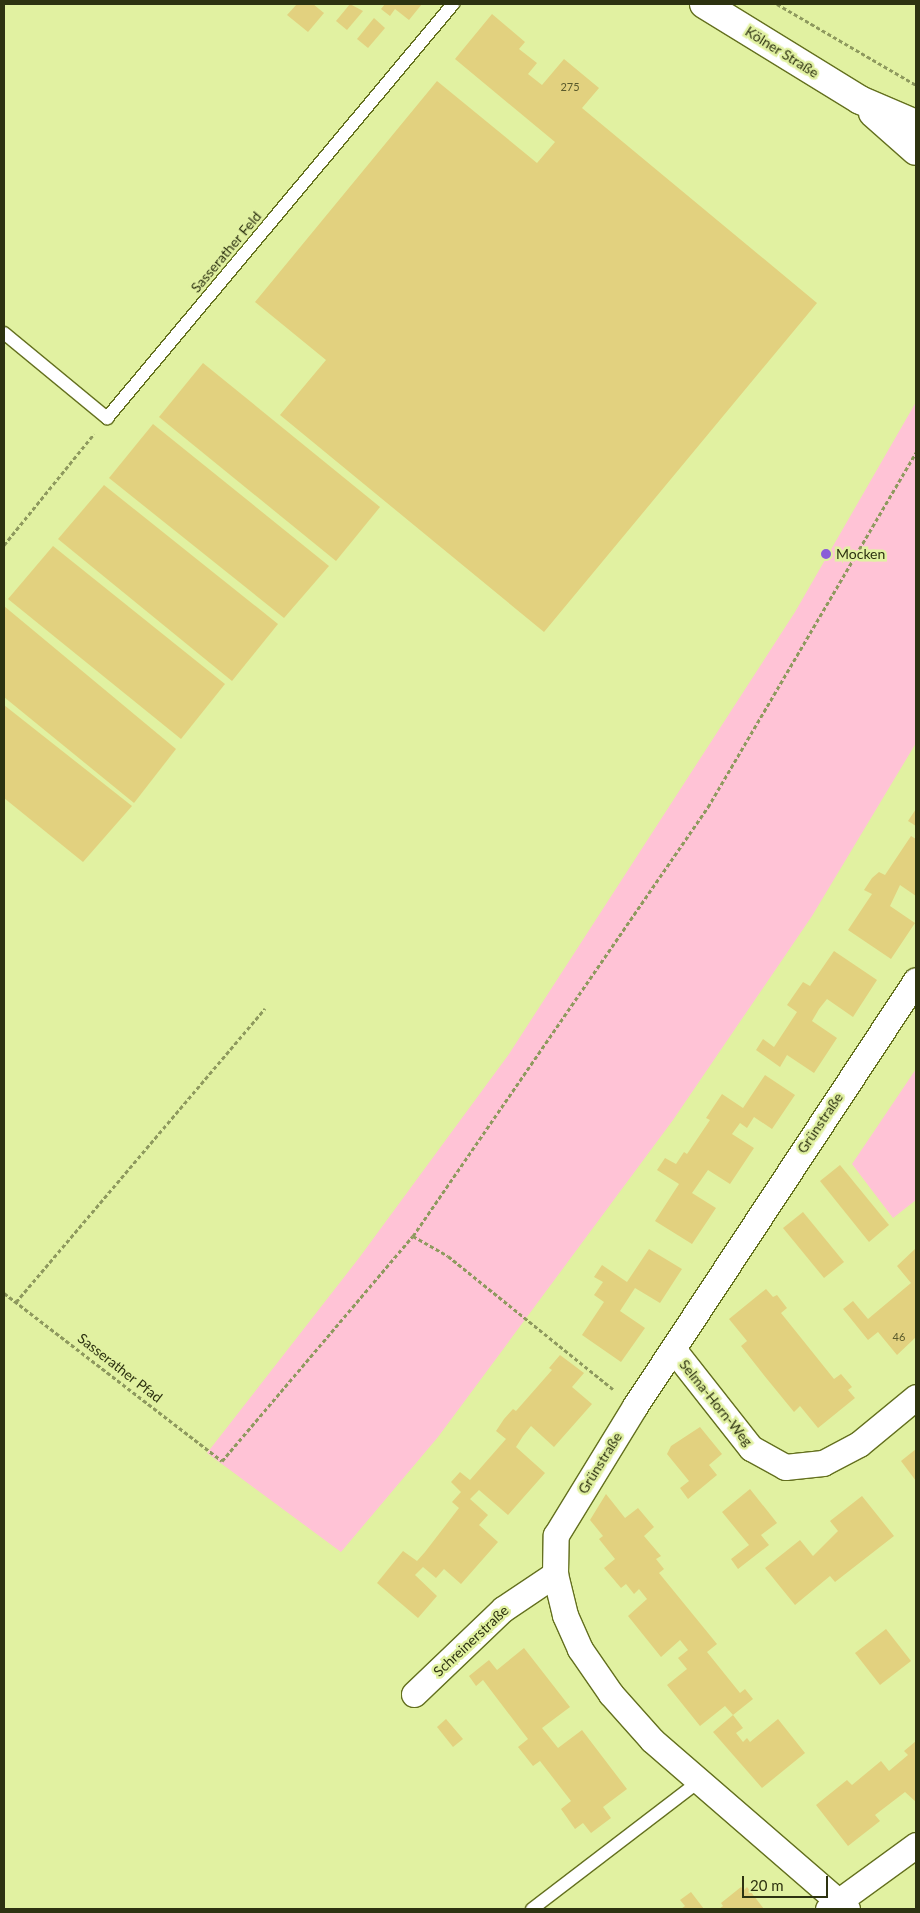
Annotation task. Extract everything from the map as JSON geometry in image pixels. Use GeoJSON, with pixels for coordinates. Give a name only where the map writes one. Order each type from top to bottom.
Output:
{"type":"FeatureCollection","features":[{"type":"Feature","properties":{"kind":"main road","name":"Kölner Straße"},"geometry":{"type":"LineString","coordinates":[[704,4],[860,100],[916,124]]}},
{"type":"Feature","properties":{"kind":"main road","name":"Kölner Straße"},"geometry":{"type":"LineString","coordinates":[[860,100],[916,151]]}},
{"type":"Feature","properties":{"kind":"street","name":"Grünstraße"},"geometry":{"type":"LineString","coordinates":[[838,1907],[701,1780],[652,1740],[611,1694],[580,1649],[565,1615],[555,1574],[556,1535],[635,1406],[916,980]]}},
{"type":"Feature","properties":{"kind":"street","name":"Selma-Horn-Weg"},"geometry":{"type":"LineString","coordinates":[[673,1349],[751,1448],[786,1467],[823,1463],[859,1444],[916,1397]]}},
{"type":"Feature","properties":{"kind":"street","name":"Schreinerstraße"},"geometry":{"type":"LineString","coordinates":[[414,1694],[503,1609],[555,1574]]}},
{"type":"Feature","properties":{"kind":"street"},"geometry":{"type":"LineString","coordinates":[[838,1907],[916,1846]]}},
{"type":"Feature","properties":{"kind":"lane","name":"Sasserather Feld"},"geometry":{"type":"LineString","coordinates":[[107,418],[453,4]]}},
{"type":"Feature","properties":{"kind":"lane"},"geometry":{"type":"LineString","coordinates":[[4,333],[107,418]]}},
{"type":"Feature","properties":{"kind":"lane"},"geometry":{"type":"LineString","coordinates":[[532,1909],[701,1780]]}},
{"type":"Feature","properties":{"kind":"path"},"geometry":{"type":"LineString","coordinates":[[777,4],[916,85]]}},
{"type":"Feature","properties":{"kind":"path"},"geometry":{"type":"LineString","coordinates":[[4,545],[107,418]]}},
{"type":"Feature","properties":{"kind":"path"},"geometry":{"type":"LineString","coordinates":[[635,1406],[448,1256],[413,1236],[708,807],[916,453]]}},
{"type":"Feature","properties":{"kind":"path"},"geometry":{"type":"LineString","coordinates":[[16,1302],[265,1008]]}},
{"type":"Feature","properties":{"kind":"path","name":"Sasserather Pfad"},"geometry":{"type":"LineString","coordinates":[[4,1293],[222,1461],[413,1236]]}},
{"type":"Feature","properties":{"kind":"shaded area"},"geometry":{"type":"Polygon","coordinates":[[[916,402],[916,743],[812,916],[673,1120],[438,1437],[341,1552],[207,1453],[359,1258],[509,1054],[795,612],[916,402]]]}},
{"type":"Feature","properties":{"kind":"shaded area"},"geometry":{"type":"Polygon","coordinates":[[[916,1069],[916,1200],[893,1218],[852,1164],[916,1069]]]}},
{"type":"Feature","properties":{"kind":"building"},"geometry":{"type":"Polygon","coordinates":[[[297,4],[313,4],[324,13],[308,32],[287,15],[297,4]]]}},
{"type":"Feature","properties":{"kind":"building"},"geometry":{"type":"Polygon","coordinates":[[[350,4],[363,11],[347,30],[336,21],[350,4]]]}},
{"type":"Feature","properties":{"kind":"building"},"geometry":{"type":"Polygon","coordinates":[[[385,4],[422,4],[409,20],[395,9],[390,16],[381,9],[385,4]]]}},
{"type":"Feature","properties":{"kind":"building"},"geometry":{"type":"Polygon","coordinates":[[[492,14],[525,42],[519,49],[537,63],[528,74],[542,85],[564,59],[599,88],[582,108],[817,303],[544,632],[280,415],[326,360],[255,302],[437,81],[537,163],[555,142],[455,59],[492,14]]]}},
{"type":"Feature","properties":{"kind":"building"},"geometry":{"type":"Polygon","coordinates":[[[374,18],[385,28],[368,48],[357,39],[374,18]]]}},
{"type":"Feature","properties":{"kind":"building"},"geometry":{"type":"Polygon","coordinates":[[[203,363],[380,507],[336,561],[159,417],[203,363]]]}},
{"type":"Feature","properties":{"kind":"building"},"geometry":{"type":"Polygon","coordinates":[[[153,424],[329,566],[284,618],[109,478],[153,424]]]}},
{"type":"Feature","properties":{"kind":"building"},"geometry":{"type":"Polygon","coordinates":[[[104,485],[278,624],[232,681],[58,539],[104,485]]]}},
{"type":"Feature","properties":{"kind":"building"},"geometry":{"type":"Polygon","coordinates":[[[53,546],[225,684],[181,739],[8,599],[53,546]]]}},
{"type":"Feature","properties":{"kind":"building"},"geometry":{"type":"Polygon","coordinates":[[[4,606],[176,749],[134,803],[4,697],[4,606]]]}},
{"type":"Feature","properties":{"kind":"building"},"geometry":{"type":"Polygon","coordinates":[[[4,705],[132,806],[83,862],[4,798],[4,705]]]}},
{"type":"Feature","properties":{"kind":"building"},"geometry":{"type":"Polygon","coordinates":[[[916,809],[916,826],[908,821],[916,809]]]}},
{"type":"Feature","properties":{"kind":"building"},"geometry":{"type":"Polygon","coordinates":[[[911,836],[916,839],[916,896],[900,885],[890,906],[915,923],[891,959],[848,930],[872,894],[864,890],[872,878],[879,872],[885,875],[911,836]]]}},
{"type":"Feature","properties":{"kind":"building"},"geometry":{"type":"Polygon","coordinates":[[[834,951],[877,980],[853,1017],[827,999],[819,1009],[812,1021],[837,1038],[814,1073],[787,1055],[780,1067],[756,1050],[763,1039],[774,1047],[797,1012],[787,1005],[803,982],[810,986],[834,951]]]}},
{"type":"Feature","properties":{"kind":"building"},"geometry":{"type":"Polygon","coordinates":[[[765,1075],[795,1095],[772,1129],[754,1117],[747,1128],[740,1123],[732,1134],[754,1148],[730,1184],[708,1170],[692,1193],[716,1208],[692,1244],[655,1221],[679,1184],[657,1170],[665,1158],[676,1164],[684,1152],[687,1154],[710,1120],[706,1118],[722,1094],[743,1108],[765,1075]]]}},
{"type":"Feature","properties":{"kind":"building"},"geometry":{"type":"Polygon","coordinates":[[[840,1165],[889,1225],[869,1242],[820,1181],[840,1165]]]}},
{"type":"Feature","properties":{"kind":"building"},"geometry":{"type":"Polygon","coordinates":[[[803,1212],[844,1262],[824,1278],[783,1228],[803,1212]]]}},
{"type":"Feature","properties":{"kind":"building"},"geometry":{"type":"Polygon","coordinates":[[[916,1248],[916,1337],[897,1355],[878,1332],[868,1340],[843,1309],[853,1301],[868,1319],[911,1283],[897,1266],[916,1248]]]}},
{"type":"Feature","properties":{"kind":"building"},"geometry":{"type":"Polygon","coordinates":[[[649,1249],[682,1269],[660,1303],[635,1288],[620,1311],[645,1328],[621,1362],[582,1335],[604,1302],[594,1295],[603,1282],[594,1277],[602,1265],[627,1282],[649,1249]]]}},
{"type":"Feature","properties":{"kind":"building"},"geometry":{"type":"Polygon","coordinates":[[[766,1289],[773,1297],[777,1295],[787,1308],[781,1313],[834,1379],[841,1374],[852,1387],[848,1390],[855,1398],[818,1428],[800,1406],[794,1412],[767,1379],[741,1346],[747,1341],[729,1319],[766,1289]]]}},
{"type":"Feature","properties":{"kind":"building"},"geometry":{"type":"Polygon","coordinates":[[[560,1355],[584,1373],[572,1387],[592,1404],[554,1447],[531,1426],[523,1436],[516,1447],[545,1473],[508,1515],[479,1490],[470,1499],[488,1515],[479,1525],[498,1542],[461,1584],[444,1569],[436,1578],[423,1567],[415,1575],[437,1596],[418,1618],[377,1583],[403,1551],[417,1561],[425,1552],[459,1508],[452,1502],[461,1492],[451,1482],[460,1472],[470,1480],[506,1439],[496,1431],[513,1409],[516,1411],[552,1370],[549,1368],[560,1355]]]}},
{"type":"Feature","properties":{"kind":"building"},"geometry":{"type":"Polygon","coordinates":[[[700,1427],[722,1454],[709,1465],[717,1475],[688,1499],[680,1488],[689,1481],[667,1454],[671,1446],[700,1427]]]}},
{"type":"Feature","properties":{"kind":"building"},"geometry":{"type":"Polygon","coordinates":[[[916,1449],[916,1481],[901,1461],[916,1449]]]}},
{"type":"Feature","properties":{"kind":"building"},"geometry":{"type":"Polygon","coordinates":[[[750,1489],[777,1523],[761,1535],[769,1545],[738,1569],[731,1559],[749,1545],[722,1512],[750,1489]]]}},
{"type":"Feature","properties":{"kind":"building"},"geometry":{"type":"Polygon","coordinates":[[[606,1494],[625,1518],[638,1508],[654,1527],[644,1536],[661,1556],[656,1559],[664,1569],[659,1573],[717,1644],[707,1652],[740,1693],[745,1689],[753,1699],[733,1715],[725,1706],[700,1726],[667,1685],[687,1669],[678,1658],[688,1650],[680,1640],[661,1657],[628,1616],[647,1599],[639,1589],[634,1594],[626,1584],[621,1588],[604,1568],[615,1559],[599,1539],[603,1536],[590,1520],[606,1494]]]}},
{"type":"Feature","properties":{"kind":"building"},"geometry":{"type":"Polygon","coordinates":[[[862,1496],[894,1536],[835,1582],[830,1576],[795,1605],[765,1568],[800,1540],[813,1556],[838,1531],[830,1521],[862,1496]]]}},
{"type":"Feature","properties":{"kind":"building"},"geometry":{"type":"Polygon","coordinates":[[[886,1629],[911,1661],[880,1685],[855,1653],[886,1629]]]}},
{"type":"Feature","properties":{"kind":"building"},"geometry":{"type":"Polygon","coordinates":[[[524,1648],[570,1707],[542,1728],[558,1748],[582,1730],[627,1789],[603,1807],[611,1818],[591,1833],[583,1823],[575,1829],[561,1809],[571,1801],[540,1761],[533,1766],[518,1747],[528,1739],[483,1680],[476,1686],[469,1676],[489,1660],[497,1670],[524,1648]]]}},
{"type":"Feature","properties":{"kind":"building"},"geometry":{"type":"Polygon","coordinates":[[[733,1715],[743,1728],[736,1733],[743,1742],[747,1738],[750,1742],[778,1719],[805,1753],[762,1788],[713,1732],[733,1715]]]}},
{"type":"Feature","properties":{"kind":"building"},"geometry":{"type":"Polygon","coordinates":[[[446,1719],[463,1739],[453,1747],[437,1727],[446,1719]]]}},
{"type":"Feature","properties":{"kind":"building"},"geometry":{"type":"Polygon","coordinates":[[[916,1741],[916,1802],[905,1792],[875,1815],[880,1821],[848,1846],[816,1805],[847,1780],[852,1785],[881,1761],[889,1771],[908,1755],[904,1751],[916,1741]]]}},
{"type":"Feature","properties":{"kind":"building"},"geometry":{"type":"Polygon","coordinates":[[[741,1887],[744,1890],[747,1887],[764,1909],[719,1909],[723,1906],[721,1903],[741,1887]]]}},
{"type":"Feature","properties":{"kind":"building"},"geometry":{"type":"Polygon","coordinates":[[[691,1892],[704,1909],[681,1909],[685,1906],[680,1900],[691,1892]]]}},
{"type":"Feature","properties":{"kind":"place","name":"Mocken"},"geometry":{"type":"Point","coordinates":[826,554]}}]}
